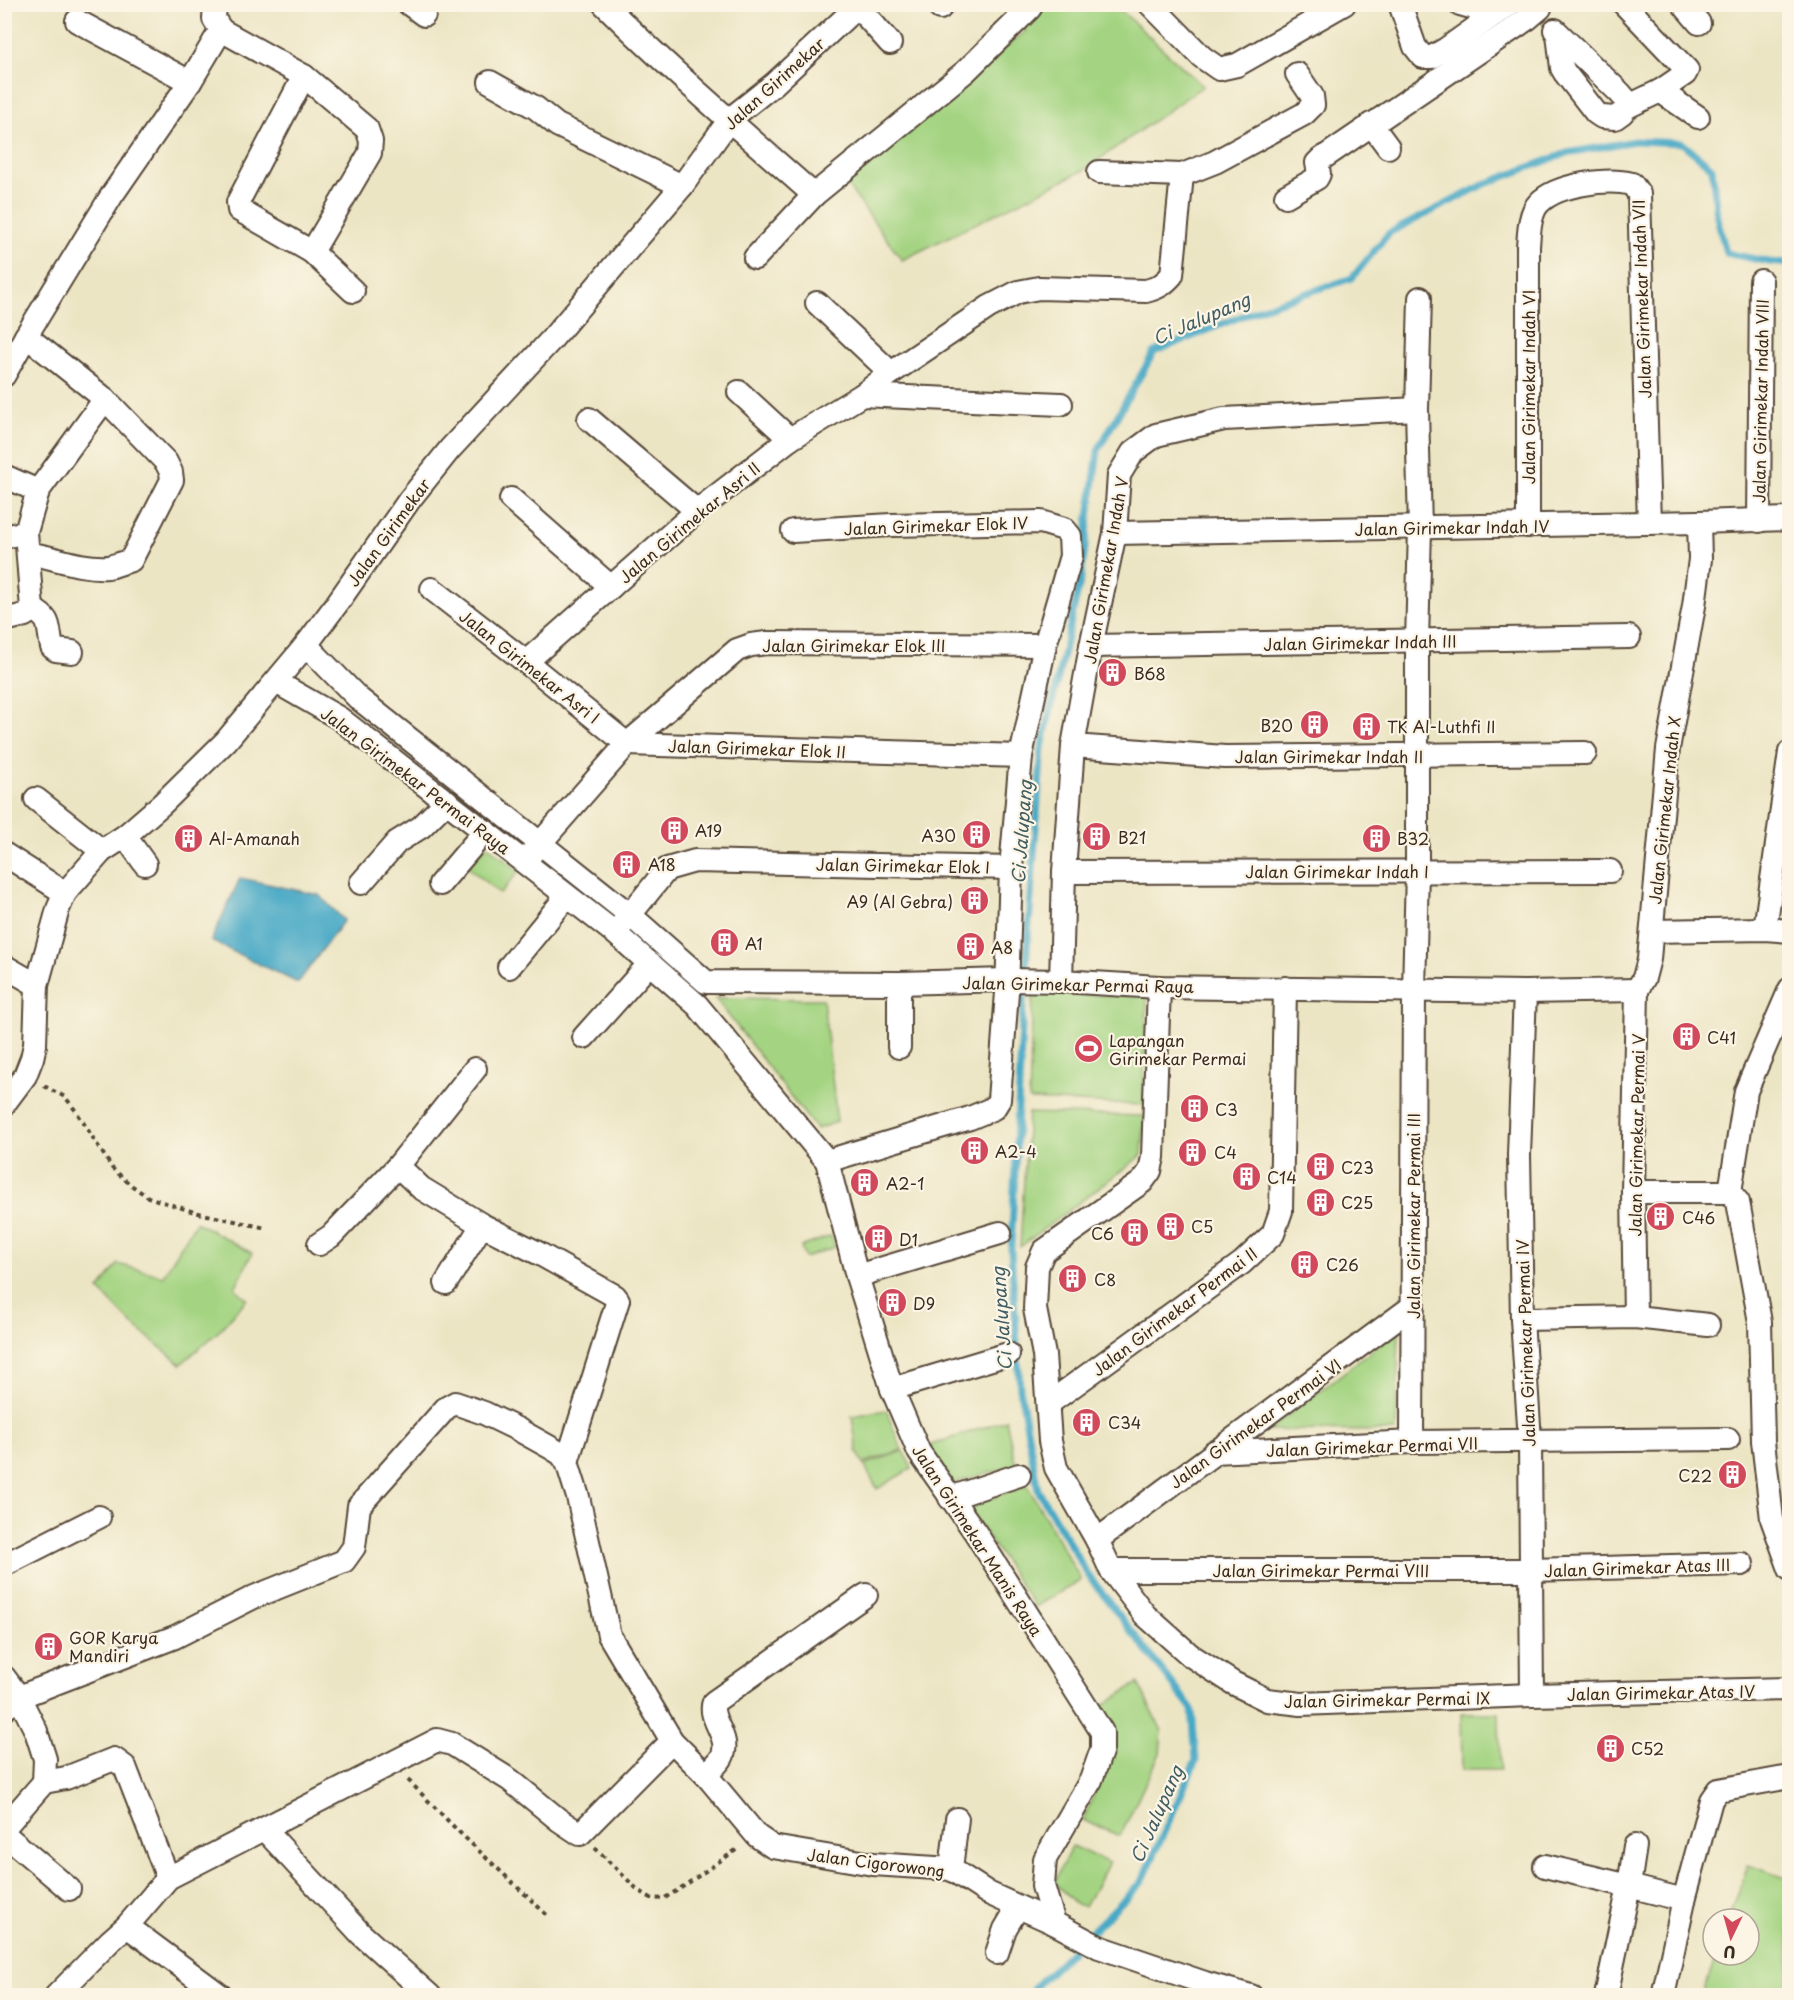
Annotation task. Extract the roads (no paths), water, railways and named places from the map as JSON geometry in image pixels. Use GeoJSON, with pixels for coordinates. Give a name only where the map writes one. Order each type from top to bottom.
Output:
{"type":"FeatureCollection","features":[{"type":"Feature","properties":{"kind":"street"},"geometry":{"type":"LineString","coordinates":[[215,4],[214,19],[221,30],[304,76],[367,129],[371,141],[370,153],[312,252]]}},
{"type":"Feature","properties":{"kind":"street"},"geometry":{"type":"LineString","coordinates":[[604,4],[656,56],[814,195]]}},
{"type":"Feature","properties":{"kind":"street"},"geometry":{"type":"LineString","coordinates":[[1150,4],[1202,57],[1219,69],[1237,65],[1344,4]]}},
{"type":"Feature","properties":{"kind":"street"},"geometry":{"type":"LineString","coordinates":[[1400,4],[1415,47],[1422,57],[1432,57],[1446,50],[1502,9]]}},
{"type":"Feature","properties":{"kind":"street"},"geometry":{"type":"LineString","coordinates":[[1460,4],[1502,9]]}},
{"type":"Feature","properties":{"kind":"street"},"geometry":{"type":"LineString","coordinates":[[1683,4],[1699,23]]}},
{"type":"Feature","properties":{"kind":"street"},"geometry":{"type":"LineString","coordinates":[[859,6],[890,43]]}},
{"type":"Feature","properties":{"kind":"street","name":"Jalan Girimekar"},"geometry":{"type":"LineString","coordinates":[[4,1104],[25,1076],[32,1058],[35,1045],[37,985],[58,909],[65,893],[102,851],[125,836],[162,804],[226,741],[306,645],[410,499],[450,449],[551,340],[681,186],[730,119],[774,84],[859,6]]}},
{"type":"Feature","properties":{"kind":"street"},"geometry":{"type":"LineString","coordinates":[[1286,196],[1317,178],[1319,174],[1317,164],[1320,160],[1527,19],[1538,6],[1558,34],[1620,93],[1626,100],[1627,107]]}},
{"type":"Feature","properties":{"kind":"street"},"geometry":{"type":"LineString","coordinates":[[755,258],[814,195],[966,72],[1030,8]]}},
{"type":"Feature","properties":{"kind":"street"},"geometry":{"type":"LineString","coordinates":[[1558,34],[1562,68],[1596,113],[1602,117],[1615,118],[1627,107],[1660,91],[1685,74],[1687,70],[1633,8]]}},
{"type":"Feature","properties":{"kind":"street"},"geometry":{"type":"LineString","coordinates":[[77,21],[190,82]]}},
{"type":"Feature","properties":{"kind":"street"},"geometry":{"type":"LineString","coordinates":[[4,375],[112,195],[190,82],[221,30]]}},
{"type":"Feature","properties":{"kind":"street"},"geometry":{"type":"LineString","coordinates":[[1099,172],[1182,175],[1215,162],[1304,114],[1313,105],[1312,96],[1297,74]]}},
{"type":"Feature","properties":{"kind":"street"},"geometry":{"type":"LineString","coordinates":[[304,76],[238,202],[240,212],[312,252],[353,291]]}},
{"type":"Feature","properties":{"kind":"street"},"geometry":{"type":"LineString","coordinates":[[490,82],[536,108],[557,125],[681,186]]}},
{"type":"Feature","properties":{"kind":"street"},"geometry":{"type":"LineString","coordinates":[[1660,91],[1698,117]]}},
{"type":"Feature","properties":{"kind":"street"},"geometry":{"type":"LineString","coordinates":[[1371,124],[1388,147]]}},
{"type":"Feature","properties":{"kind":"street","name":"Jalan Girimekar Asri II"},"geometry":{"type":"LineString","coordinates":[[526,662],[697,511],[790,439],[862,395],[989,307],[1018,292],[1039,288],[1146,291],[1158,288],[1172,274],[1182,175]]}},
{"type":"Feature","properties":{"kind":"street","name":"Jalan Girimekar Indah VII"},"geometry":{"type":"LineString","coordinates":[[1528,248],[1531,220],[1538,203],[1555,192],[1594,182],[1620,181],[1632,184],[1639,194],[1649,524]]}},
{"type":"Feature","properties":{"kind":"street","name":"Jalan Girimekar Indah VI"},"geometry":{"type":"LineString","coordinates":[[1528,248],[1528,526]]}},
{"type":"Feature","properties":{"kind":"street","name":"Jalan Girimekar Indah VIII"},"geometry":{"type":"LineString","coordinates":[[1759,521],[1761,281]]}},
{"type":"Feature","properties":{"kind":"street"},"geometry":{"type":"LineString","coordinates":[[1414,990],[1420,528],[1417,408],[1420,298]]}},
{"type":"Feature","properties":{"kind":"street"},"geometry":{"type":"LineString","coordinates":[[817,303],[891,373]]}},
{"type":"Feature","properties":{"kind":"street"},"geometry":{"type":"LineString","coordinates":[[20,541],[51,556],[86,566],[110,567],[131,560],[172,480],[166,462],[105,399],[26,336]]}},
{"type":"Feature","properties":{"kind":"street"},"geometry":{"type":"LineString","coordinates":[[739,392],[790,439]]}},
{"type":"Feature","properties":{"kind":"street"},"geometry":{"type":"LineString","coordinates":[[862,395],[1061,404]]}},
{"type":"Feature","properties":{"kind":"street"},"geometry":{"type":"LineString","coordinates":[[32,609],[20,541],[38,491],[105,399]]}},
{"type":"Feature","properties":{"kind":"street","name":"Jalan Girimekar Indah V"},"geometry":{"type":"LineString","coordinates":[[1061,981],[1064,872],[1072,746],[1115,533],[1119,475],[1133,453],[1156,435],[1224,419],[1417,408]]}},
{"type":"Feature","properties":{"kind":"street"},"geometry":{"type":"LineString","coordinates":[[589,419],[697,511]]}},
{"type":"Feature","properties":{"kind":"street"},"geometry":{"type":"LineString","coordinates":[[4,476],[38,491]]}},
{"type":"Feature","properties":{"kind":"street"},"geometry":{"type":"LineString","coordinates":[[511,499],[611,587]]}},
{"type":"Feature","properties":{"kind":"street","name":"Jalan Girimekar Indah IV"},"geometry":{"type":"LineString","coordinates":[[1115,533],[1649,524],[1790,519]]}},
{"type":"Feature","properties":{"kind":"street","name":"Jalan Girimekar Elok IV"},"geometry":{"type":"LineString","coordinates":[[793,531],[891,525],[1041,522],[1064,529],[1070,536],[1071,556],[1045,645]]}},
{"type":"Feature","properties":{"kind":"street","name":"Jalan Girimekar Indah X"},"geometry":{"type":"LineString","coordinates":[[1637,990],[1644,978],[1649,959],[1668,749],[1694,606],[1700,559],[1700,522]]}},
{"type":"Feature","properties":{"kind":"street","name":"Jalan Girimekar Asri I"},"geometry":{"type":"LineString","coordinates":[[432,588],[627,744]]}},
{"type":"Feature","properties":{"kind":"street"},"geometry":{"type":"LineString","coordinates":[[4,620],[25,615],[32,609]]}},
{"type":"Feature","properties":{"kind":"street"},"geometry":{"type":"LineString","coordinates":[[32,609],[46,617],[49,622],[52,647],[56,650],[72,652]]}},
{"type":"Feature","properties":{"kind":"street","name":"Jalan Girimekar Indah III"},"geometry":{"type":"LineString","coordinates":[[1091,646],[1629,637]]}},
{"type":"Feature","properties":{"kind":"street","name":"Jalan Girimekar Elok III"},"geometry":{"type":"LineString","coordinates":[[627,744],[737,650],[751,645],[767,643],[1045,645]]}},
{"type":"Feature","properties":{"kind":"street","name":"Jalan Girimekar Permai Raya"},"geometry":{"type":"LineString","coordinates":[[306,645],[358,698],[630,915],[706,982],[899,983],[1037,980],[1159,987],[1525,992],[1637,990]]}},
{"type":"Feature","properties":{"kind":"street","name":"Jalan Girimekar Elok I"},"geometry":{"type":"LineString","coordinates":[[630,915],[666,869],[695,861],[1011,868],[1021,756],[1045,645]]}},
{"type":"Feature","properties":{"kind":"street","name":"Jalan Girimekar Permai Raya"},"geometry":{"type":"LineString","coordinates":[[276,682],[339,718],[615,933],[697,1005]]}},
{"type":"Feature","properties":{"kind":"street"},"geometry":{"type":"LineString","coordinates":[[539,843],[627,744]]}},
{"type":"Feature","properties":{"kind":"street","name":"Jalan Girimekar Elok II"},"geometry":{"type":"LineString","coordinates":[[627,744],[1021,756]]}},
{"type":"Feature","properties":{"kind":"street","name":"Jalan Girimekar Indah II"},"geometry":{"type":"LineString","coordinates":[[1072,746],[1225,757],[1585,753]]}},
{"type":"Feature","properties":{"kind":"street"},"geometry":{"type":"LineString","coordinates":[[1765,929],[1790,752]]}},
{"type":"Feature","properties":{"kind":"street"},"geometry":{"type":"LineString","coordinates":[[36,799],[102,851]]}},
{"type":"Feature","properties":{"kind":"street"},"geometry":{"type":"LineString","coordinates":[[361,883],[397,842],[421,827],[447,801]]}},
{"type":"Feature","properties":{"kind":"street"},"geometry":{"type":"LineString","coordinates":[[440,884],[485,831]]}},
{"type":"Feature","properties":{"kind":"street"},"geometry":{"type":"LineString","coordinates":[[125,836],[145,864]]}},
{"type":"Feature","properties":{"kind":"street","name":"Jalan Girimekar Permai Raya"},"geometry":{"type":"LineString","coordinates":[[524,862],[539,843]]}},
{"type":"Feature","properties":{"kind":"street"},"geometry":{"type":"LineString","coordinates":[[4,854],[65,893]]}},
{"type":"Feature","properties":{"kind":"street"},"geometry":{"type":"LineString","coordinates":[[827,1161],[970,1118],[994,1108],[999,1100],[1000,1092],[1010,980],[1011,868]]}},
{"type":"Feature","properties":{"kind":"street","name":"Jalan Girimekar Indah I"},"geometry":{"type":"LineString","coordinates":[[1064,872],[1610,871]]}},
{"type":"Feature","properties":{"kind":"street"},"geometry":{"type":"LineString","coordinates":[[509,968],[567,896]]}},
{"type":"Feature","properties":{"kind":"street"},"geometry":{"type":"LineString","coordinates":[[615,933],[630,915]]}},
{"type":"Feature","properties":{"kind":"street"},"geometry":{"type":"LineString","coordinates":[[1652,931],[1765,929],[1790,931]]}},
{"type":"Feature","properties":{"kind":"street"},"geometry":{"type":"LineString","coordinates":[[584,1037],[650,963]]}},
{"type":"Feature","properties":{"kind":"street"},"geometry":{"type":"LineString","coordinates":[[4,966],[37,985]]}},
{"type":"Feature","properties":{"kind":"street"},"geometry":{"type":"LineString","coordinates":[[697,1005],[706,982]]}},
{"type":"Feature","properties":{"kind":"street"},"geometry":{"type":"LineString","coordinates":[[899,983],[899,1047]]}},
{"type":"Feature","properties":{"kind":"street","name":"Jalan Girimekar Permai IX"},"geometry":{"type":"LineString","coordinates":[[1159,987],[1153,1157],[1150,1171],[1142,1182],[1044,1251],[1037,1267],[1035,1308],[1044,1355],[1050,1441],[1056,1468],[1097,1540],[1111,1570],[1145,1615],[1190,1654],[1233,1683],[1268,1700],[1301,1704],[1532,1695]]}},
{"type":"Feature","properties":{"kind":"street","name":"Jalan Girimekar Permai II"},"geometry":{"type":"LineString","coordinates":[[1048,1404],[1242,1263],[1273,1234],[1281,1211],[1285,988]]}},
{"type":"Feature","properties":{"kind":"street"},"geometry":{"type":"LineString","coordinates":[[1790,989],[1746,1091],[1730,1192],[1738,1202],[1760,1322],[1762,1441],[1772,1519],[1790,1569]]}},
{"type":"Feature","properties":{"kind":"street","name":"Jalan Girimekar Permai III"},"geometry":{"type":"LineString","coordinates":[[1412,1442],[1414,990]]}},
{"type":"Feature","properties":{"kind":"street","name":"Jalan Girimekar Permai V"},"geometry":{"type":"LineString","coordinates":[[1635,1317],[1633,1192],[1637,990]]}},
{"type":"Feature","properties":{"kind":"street","name":"Jalan Girimekar Permai IV"},"geometry":{"type":"LineString","coordinates":[[1525,992],[1519,1155],[1522,1319],[1530,1441],[1532,1695]]}},
{"type":"Feature","properties":{"kind":"street","name":"Jalan Girimekar Manis Raya"},"geometry":{"type":"LineString","coordinates":[[697,1005],[827,1161],[857,1276],[892,1389],[919,1452],[975,1532],[1102,1732],[1102,1749],[1090,1780],[1045,1859],[1043,1886],[1055,1924]]}},
{"type":"Feature","properties":{"kind":"street"},"geometry":{"type":"LineString","coordinates":[[319,1244],[331,1236],[398,1166],[475,1069]]}},
{"type":"Feature","properties":{"kind":"street"},"geometry":{"type":"LineString","coordinates":[[12,1703],[175,1637],[254,1597],[344,1561],[354,1547],[359,1506],[451,1404],[460,1404],[484,1413],[553,1449],[567,1462],[618,1300],[615,1296],[538,1253],[482,1225],[421,1188],[398,1166]]}},
{"type":"Feature","properties":{"kind":"street"},"geometry":{"type":"LineString","coordinates":[[1633,1192],[1730,1192]]}},
{"type":"Feature","properties":{"kind":"street"},"geometry":{"type":"LineString","coordinates":[[446,1283],[482,1225]]}},
{"type":"Feature","properties":{"kind":"street"},"geometry":{"type":"LineString","coordinates":[[857,1276],[1000,1233]]}},
{"type":"Feature","properties":{"kind":"street","name":"Jalan Girimekar Permai VI"},"geometry":{"type":"LineString","coordinates":[[1097,1540],[1413,1306]]}},
{"type":"Feature","properties":{"kind":"street"},"geometry":{"type":"LineString","coordinates":[[1522,1319],[1635,1317],[1707,1325]]}},
{"type":"Feature","properties":{"kind":"street"},"geometry":{"type":"LineString","coordinates":[[892,1389],[1008,1354]]}},
{"type":"Feature","properties":{"kind":"street","name":"Jalan Girimekar Permai VII"},"geometry":{"type":"LineString","coordinates":[[1214,1452],[1412,1442],[1728,1439]]}},
{"type":"Feature","properties":{"kind":"street","name":"Jalan Cigorowong"},"geometry":{"type":"LineString","coordinates":[[567,1462],[579,1497],[609,1635],[672,1741],[706,1775],[757,1836],[773,1847],[787,1851],[873,1864],[951,1869],[988,1893],[1099,1947],[1205,1983],[1251,1995]]}},
{"type":"Feature","properties":{"kind":"street"},"geometry":{"type":"LineString","coordinates":[[950,1498],[1019,1474]]}},
{"type":"Feature","properties":{"kind":"street"},"geometry":{"type":"LineString","coordinates":[[4,1565],[99,1517]]}},
{"type":"Feature","properties":{"kind":"street","name":"Jalan Girimekar Atas III"},"geometry":{"type":"LineString","coordinates":[[1531,1570],[1742,1564]]}},
{"type":"Feature","properties":{"kind":"street","name":"Jalan Girimekar Permai VIII"},"geometry":{"type":"LineString","coordinates":[[1111,1570],[1531,1570]]}},
{"type":"Feature","properties":{"kind":"street"},"geometry":{"type":"LineString","coordinates":[[706,1775],[721,1760],[724,1751],[724,1740],[712,1713],[714,1702],[866,1595]]}},
{"type":"Feature","properties":{"kind":"street"},"geometry":{"type":"LineString","coordinates":[[4,1677],[12,1703],[36,1731],[45,1759],[44,1782],[4,1828]]}},
{"type":"Feature","properties":{"kind":"street","name":"Jalan Girimekar Atas IV"},"geometry":{"type":"LineString","coordinates":[[1532,1695],[1790,1689]]}},
{"type":"Feature","properties":{"kind":"street"},"geometry":{"type":"LineString","coordinates":[[56,1995],[128,1926],[168,1878],[435,1741],[440,1740],[452,1744],[510,1780],[580,1834],[672,1741]]}},
{"type":"Feature","properties":{"kind":"street"},"geometry":{"type":"LineString","coordinates":[[44,1782],[66,1778],[114,1759],[125,1767],[168,1878]]}},
{"type":"Feature","properties":{"kind":"street"},"geometry":{"type":"LineString","coordinates":[[1663,1995],[1684,1900],[1712,1800],[1718,1790],[1790,1777]]}},
{"type":"Feature","properties":{"kind":"street"},"geometry":{"type":"LineString","coordinates":[[951,1869],[957,1819]]}},
{"type":"Feature","properties":{"kind":"street"},"geometry":{"type":"LineString","coordinates":[[265,1830],[361,1934],[430,1995]]}},
{"type":"Feature","properties":{"kind":"street"},"geometry":{"type":"LineString","coordinates":[[4,1834],[69,1889]]}},
{"type":"Feature","properties":{"kind":"street"},"geometry":{"type":"LineString","coordinates":[[1606,1995],[1635,1846]]}},
{"type":"Feature","properties":{"kind":"street"},"geometry":{"type":"LineString","coordinates":[[1545,1866],[1684,1900]]}},
{"type":"Feature","properties":{"kind":"street"},"geometry":{"type":"LineString","coordinates":[[997,1953],[1005,1929],[1018,1907]]}},
{"type":"Feature","properties":{"kind":"street"},"geometry":{"type":"LineString","coordinates":[[128,1926],[221,1995]]}},
{"type":"Feature","properties":{"kind":"water"},"geometry":{"type":"Polygon","coordinates":[[[240,878],[319,895],[344,920],[298,983],[211,941],[240,878]]]}},
{"type":"Feature","properties":{"kind":"waterway","name":"Ci Jalupang"},"geometry":{"type":"LineString","coordinates":[[1030,1996],[1033,1989],[1142,1882],[1196,1760],[1192,1709],[1088,1575],[1038,1490],[1020,1389],[1011,1250],[1023,1006],[1042,747],[1081,577],[1098,450],[1154,352],[1262,308],[1352,278],[1389,233],[1485,184],[1567,153],[1635,141],[1682,143],[1712,168],[1717,217],[1726,253],[1790,264]]}},
{"type":"Feature","properties":{"kind":"place","name":"B68"},"geometry":{"type":"Point","coordinates":[1113,673]}},
{"type":"Feature","properties":{"kind":"place","name":"B20"},"geometry":{"type":"Point","coordinates":[1314,725]}},
{"type":"Feature","properties":{"kind":"place","name":"TK Al-Luthfi II"},"geometry":{"type":"Point","coordinates":[1366,726]}},
{"type":"Feature","properties":{"kind":"place","name":"A19"},"geometry":{"type":"Point","coordinates":[674,830]}},
{"type":"Feature","properties":{"kind":"place","name":"A30"},"geometry":{"type":"Point","coordinates":[977,835]}},
{"type":"Feature","properties":{"kind":"place","name":"B21"},"geometry":{"type":"Point","coordinates":[1097,837]}},
{"type":"Feature","properties":{"kind":"place","name":"Al-Amanah"},"geometry":{"type":"Point","coordinates":[188,838]}},
{"type":"Feature","properties":{"kind":"place","name":"B32"},"geometry":{"type":"Point","coordinates":[1376,838]}},
{"type":"Feature","properties":{"kind":"place","name":"A18"},"geometry":{"type":"Point","coordinates":[627,864]}},
{"type":"Feature","properties":{"kind":"place","name":"A9 (Al Gebra)"},"geometry":{"type":"Point","coordinates":[974,901]}},
{"type":"Feature","properties":{"kind":"place","name":"A1"},"geometry":{"type":"Point","coordinates":[724,943]}},
{"type":"Feature","properties":{"kind":"place","name":"A8"},"geometry":{"type":"Point","coordinates":[970,947]}},
{"type":"Feature","properties":{"kind":"place","name":"C41"},"geometry":{"type":"Point","coordinates":[1686,1037]}},
{"type":"Feature","properties":{"kind":"place","name":"Lapangan Girimekar Permai"},"geometry":{"type":"Point","coordinates":[1088,1049]}},
{"type":"Feature","properties":{"kind":"place","name":"C3"},"geometry":{"type":"Point","coordinates":[1194,1109]}},
{"type":"Feature","properties":{"kind":"place","name":"A2-4"},"geometry":{"type":"Point","coordinates":[974,1151]}},
{"type":"Feature","properties":{"kind":"place","name":"C4"},"geometry":{"type":"Point","coordinates":[1193,1152]}},
{"type":"Feature","properties":{"kind":"place","name":"C23"},"geometry":{"type":"Point","coordinates":[1320,1167]}},
{"type":"Feature","properties":{"kind":"place","name":"C14"},"geometry":{"type":"Point","coordinates":[1246,1177]}},
{"type":"Feature","properties":{"kind":"place","name":"A2-1"},"geometry":{"type":"Point","coordinates":[865,1183]}},
{"type":"Feature","properties":{"kind":"place","name":"C25"},"geometry":{"type":"Point","coordinates":[1320,1202]}},
{"type":"Feature","properties":{"kind":"place","name":"C46"},"geometry":{"type":"Point","coordinates":[1661,1217]}},
{"type":"Feature","properties":{"kind":"place","name":"C5"},"geometry":{"type":"Point","coordinates":[1170,1226]}},
{"type":"Feature","properties":{"kind":"place","name":"C6"},"geometry":{"type":"Point","coordinates":[1135,1233]}},
{"type":"Feature","properties":{"kind":"place","name":"D1"},"geometry":{"type":"Point","coordinates":[878,1239]}},
{"type":"Feature","properties":{"kind":"place","name":"C26"},"geometry":{"type":"Point","coordinates":[1305,1264]}},
{"type":"Feature","properties":{"kind":"place","name":"C8"},"geometry":{"type":"Point","coordinates":[1073,1279]}},
{"type":"Feature","properties":{"kind":"place","name":"D9"},"geometry":{"type":"Point","coordinates":[892,1303]}},
{"type":"Feature","properties":{"kind":"place","name":"C34"},"geometry":{"type":"Point","coordinates":[1087,1422]}},
{"type":"Feature","properties":{"kind":"place","name":"C22"},"geometry":{"type":"Point","coordinates":[1733,1475]}},
{"type":"Feature","properties":{"kind":"place","name":"GOR Karya Mandiri"},"geometry":{"type":"Point","coordinates":[48,1646]}},
{"type":"Feature","properties":{"kind":"place","name":"C52"},"geometry":{"type":"Point","coordinates":[1610,1748]}}]}
